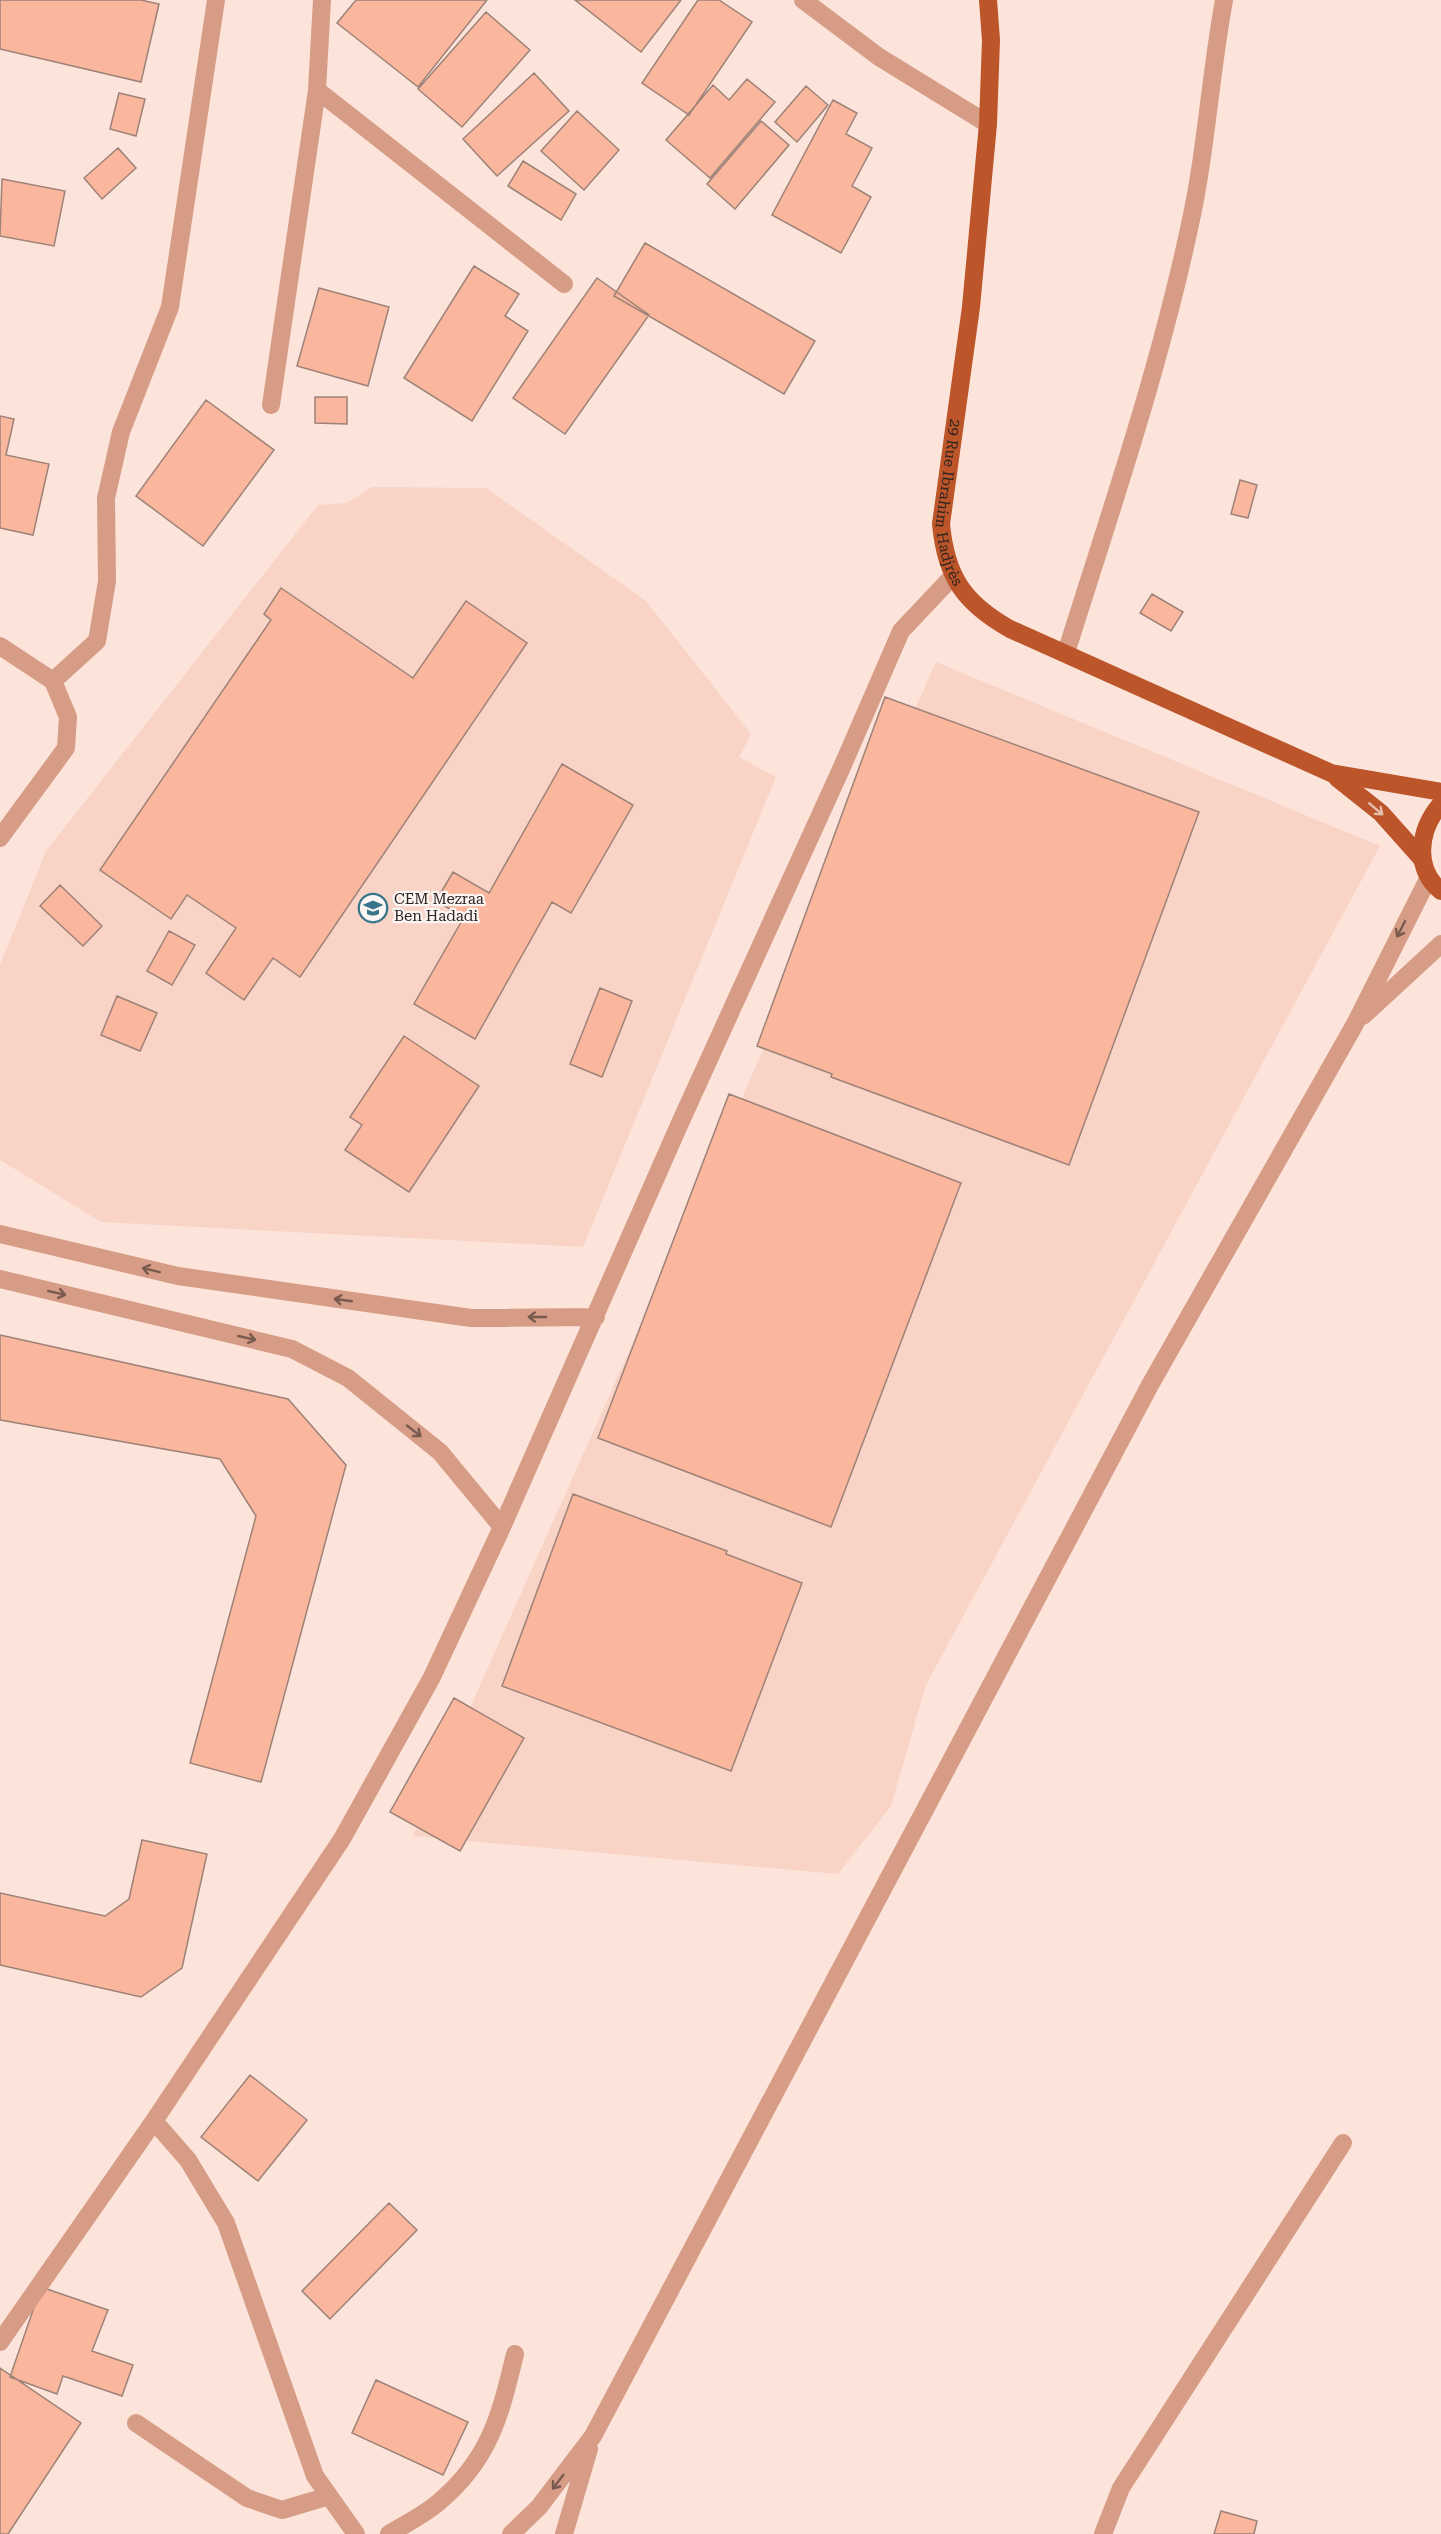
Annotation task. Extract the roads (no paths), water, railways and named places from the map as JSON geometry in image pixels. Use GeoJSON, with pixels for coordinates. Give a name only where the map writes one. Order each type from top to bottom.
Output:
{"type":"FeatureCollection","features":[{"type":"Feature","properties":{"kind":"main road","name":"29 Rue Ibrahim Hadjrès"},"geometry":{"type":"LineString","coordinates":[[988,0],[991,40],[988,124],[971,307],[941,524],[943,551],[953,576],[967,598],[987,616],[1330,773],[1381,813],[1422,859]]}},
{"type":"Feature","properties":{"kind":"main road","name":"29 Rue Ibrahim Hadjrès"},"geometry":{"type":"LineString","coordinates":[[1330,773],[1441,792]]}},
{"type":"Feature","properties":{"kind":"main road"},"geometry":{"type":"LineString","coordinates":[[1441,804],[1428,820],[1422,840],[1422,859],[1429,877],[1441,891]]}},
{"type":"Feature","properties":{"kind":"street"},"geometry":{"type":"LineString","coordinates":[[53,681],[97,641],[107,580],[106,498],[121,432],[171,307],[216,0]]}},
{"type":"Feature","properties":{"kind":"street"},"geometry":{"type":"LineString","coordinates":[[271,405],[317,90],[322,0]]}},
{"type":"Feature","properties":{"kind":"street"},"geometry":{"type":"LineString","coordinates":[[803,0],[879,57],[988,124]]}},
{"type":"Feature","properties":{"kind":"street"},"geometry":{"type":"LineString","coordinates":[[1066,653],[1174,295],[1190,226],[1224,0]]}},
{"type":"Feature","properties":{"kind":"street"},"geometry":{"type":"LineString","coordinates":[[317,90],[564,284]]}},
{"type":"Feature","properties":{"kind":"street"},"geometry":{"type":"LineString","coordinates":[[0,2342],[154,2121],[342,1839],[432,1677],[502,1527],[684,1112],[842,767],[901,631],[953,576]]}},
{"type":"Feature","properties":{"kind":"street"},"geometry":{"type":"LineString","coordinates":[[0,646],[53,681],[68,717],[66,748],[0,838]]}},
{"type":"Feature","properties":{"kind":"street"},"geometry":{"type":"LineString","coordinates":[[511,2534],[539,2507],[593,2436],[1150,1385],[1355,1024],[1429,877]]}},
{"type":"Feature","properties":{"kind":"street"},"geometry":{"type":"LineString","coordinates":[[1355,1024],[1441,944]]}},
{"type":"Feature","properties":{"kind":"street"},"geometry":{"type":"LineString","coordinates":[[0,1234],[178,1276],[471,1318],[596,1317]]}},
{"type":"Feature","properties":{"kind":"street"},"geometry":{"type":"LineString","coordinates":[[0,1279],[292,1349],[348,1378],[440,1452],[502,1527]]}},
{"type":"Feature","properties":{"kind":"street"},"geometry":{"type":"LineString","coordinates":[[154,2121],[188,2160],[226,2223],[315,2476],[356,2534]]}},
{"type":"Feature","properties":{"kind":"street"},"geometry":{"type":"LineString","coordinates":[[1102,2534],[1121,2488],[1343,2143]]}},
{"type":"Feature","properties":{"kind":"street"},"geometry":{"type":"LineString","coordinates":[[388,2534],[439,2503],[477,2464],[500,2415],[515,2354]]}},
{"type":"Feature","properties":{"kind":"street"},"geometry":{"type":"LineString","coordinates":[[136,2423],[248,2498],[282,2510],[330,2496]]}},
{"type":"Feature","properties":{"kind":"street"},"geometry":{"type":"LineString","coordinates":[[564,2534],[593,2436]]}},
{"type":"Feature","properties":{"kind":"place","name":"CEM Mezraa Ben Hadadi"},"geometry":{"type":"Point","coordinates":[373,908]}}]}
